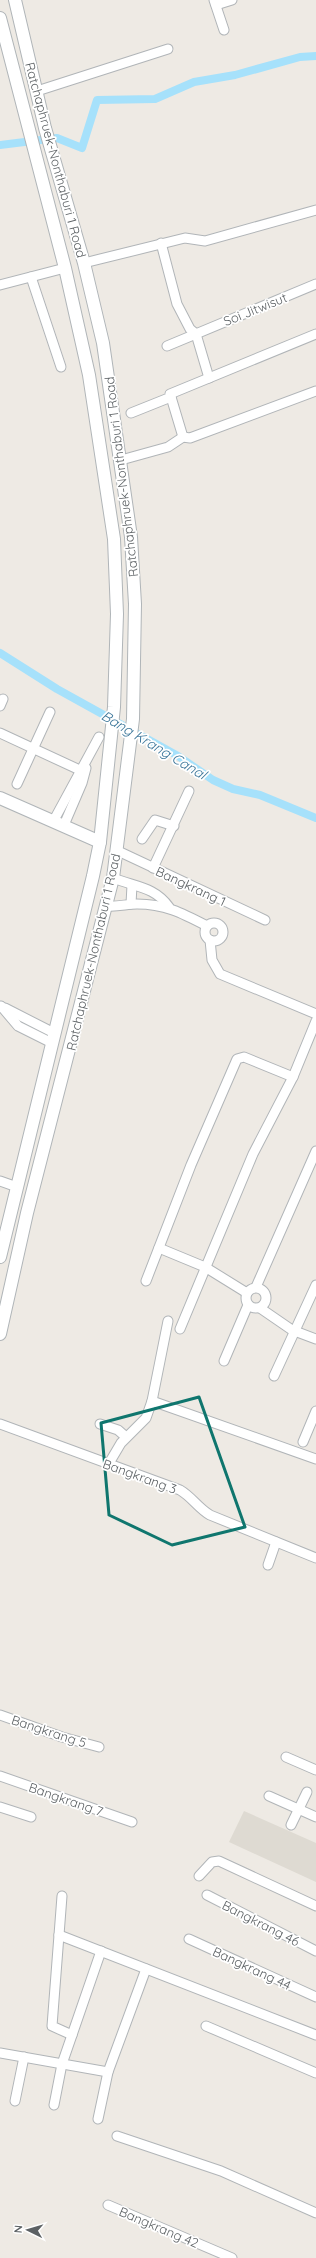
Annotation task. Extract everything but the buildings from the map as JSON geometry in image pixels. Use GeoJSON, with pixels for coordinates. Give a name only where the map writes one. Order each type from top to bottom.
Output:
{"type":"FeatureCollection","features":[{"type":"Feature","properties":{"kind":"main road","name":"Ratchaphruek-Nonthaburi 1 Road"},"geometry":{"type":"LineString","coordinates":[[0,1334],[27,1213],[107,906],[118,851],[133,719],[135,604],[131,537],[108,369],[84,263],[45,128],[15,0]]}},
{"type":"Feature","properties":{"kind":"main road","name":"Ratchaphruek-Nonthaburi 1 Road"},"geometry":{"type":"LineString","coordinates":[[0,18],[28,132],[65,268],[89,375],[114,539],[117,614],[112,730],[100,842],[94,876],[16,1187],[2,1236],[0,1257]]}},
{"type":"Feature","properties":{"kind":"main road"},"geometry":{"type":"LineString","coordinates":[[0,798],[100,842]]}},
{"type":"Feature","properties":{"kind":"street"},"geometry":{"type":"LineString","coordinates":[[224,30],[215,2],[232,0]]}},
{"type":"Feature","properties":{"kind":"street"},"geometry":{"type":"LineString","coordinates":[[36,91],[168,49]]}},
{"type":"Feature","properties":{"kind":"street"},"geometry":{"type":"LineString","coordinates":[[84,263],[185,238],[205,241],[316,210]]}},
{"type":"Feature","properties":{"kind":"street"},"geometry":{"type":"LineString","coordinates":[[161,243],[177,304],[190,328],[196,334],[208,378]]}},
{"type":"Feature","properties":{"kind":"street"},"geometry":{"type":"LineString","coordinates":[[0,285],[65,268]]}},
{"type":"Feature","properties":{"kind":"street"},"geometry":{"type":"LineString","coordinates":[[31,277],[61,368]]}},
{"type":"Feature","properties":{"kind":"street","name":"Soi Jitwisut"},"geometry":{"type":"LineString","coordinates":[[168,346],[315,285]]}},
{"type":"Feature","properties":{"kind":"street"},"geometry":{"type":"LineString","coordinates":[[183,437],[170,394],[316,334]]}},
{"type":"Feature","properties":{"kind":"street"},"geometry":{"type":"LineString","coordinates":[[121,460],[168,447],[183,437],[186,438],[197,435],[316,391]]}},
{"type":"Feature","properties":{"kind":"street"},"geometry":{"type":"LineString","coordinates":[[131,413],[171,397]]}},
{"type":"Feature","properties":{"kind":"street"},"geometry":{"type":"LineString","coordinates":[[17,784],[50,712]]}},
{"type":"Feature","properties":{"kind":"street"},"geometry":{"type":"LineString","coordinates":[[0,734],[83,771]]}},
{"type":"Feature","properties":{"kind":"street"},"geometry":{"type":"LineString","coordinates":[[59,823],[86,762],[99,737]]}},
{"type":"Feature","properties":{"kind":"street"},"geometry":{"type":"LineString","coordinates":[[153,868],[174,826],[189,791]]}},
{"type":"Feature","properties":{"kind":"street"},"geometry":{"type":"LineString","coordinates":[[142,839],[155,820],[174,826]]}},
{"type":"Feature","properties":{"kind":"street","name":"Bangkrang 1"},"geometry":{"type":"LineString","coordinates":[[118,851],[265,920]]}},
{"type":"Feature","properties":{"kind":"street"},"geometry":{"type":"LineString","coordinates":[[113,878],[155,892],[161,896],[169,907]]}},
{"type":"Feature","properties":{"kind":"street"},"geometry":{"type":"LineString","coordinates":[[131,904],[132,885]]}},
{"type":"Feature","properties":{"kind":"street"},"geometry":{"type":"LineString","coordinates":[[107,906],[115,907],[131,904],[169,907],[207,926]]}},
{"type":"Feature","properties":{"kind":"street"},"geometry":{"type":"LineString","coordinates":[[210,940],[216,941],[221,938],[223,929],[220,924],[214,922],[207,926],[205,934],[210,940],[212,960],[220,974],[316,1014]]}},
{"type":"Feature","properties":{"kind":"street"},"geometry":{"type":"LineString","coordinates":[[1,1006],[18,1026],[53,1038]]}},
{"type":"Feature","properties":{"kind":"street"},"geometry":{"type":"LineString","coordinates":[[180,1329],[253,1154],[293,1077],[316,1021]]}},
{"type":"Feature","properties":{"kind":"street"},"geometry":{"type":"LineString","coordinates":[[146,1282],[191,1166],[237,1059],[244,1057],[293,1077]]}},
{"type":"Feature","properties":{"kind":"street"},"geometry":{"type":"LineString","coordinates":[[316,1151],[256,1287],[247,1293],[246,1301],[251,1308],[260,1308],[296,1332],[316,1339]]}},
{"type":"Feature","properties":{"kind":"street"},"geometry":{"type":"LineString","coordinates":[[0,1181],[16,1187]]}},
{"type":"Feature","properties":{"kind":"street"},"geometry":{"type":"LineString","coordinates":[[159,1248],[205,1267],[247,1293]]}},
{"type":"Feature","properties":{"kind":"street"},"geometry":{"type":"LineString","coordinates":[[274,1376],[296,1332],[316,1284]]}},
{"type":"Feature","properties":{"kind":"street"},"geometry":{"type":"LineString","coordinates":[[256,1287],[264,1291],[267,1296],[266,1301],[260,1308]]}},
{"type":"Feature","properties":{"kind":"street"},"geometry":{"type":"LineString","coordinates":[[224,1361],[248,1305]]}},
{"type":"Feature","properties":{"kind":"street"},"geometry":{"type":"LineString","coordinates":[[108,1464],[126,1437],[146,1418],[152,1401],[168,1321]]}},
{"type":"Feature","properties":{"kind":"street"},"geometry":{"type":"LineString","coordinates":[[152,1401],[316,1460]]}},
{"type":"Feature","properties":{"kind":"street"},"geometry":{"type":"LineString","coordinates":[[303,1442],[316,1412]]}},
{"type":"Feature","properties":{"kind":"street"},"geometry":{"type":"LineString","coordinates":[[100,1424],[118,1430],[126,1437]]}},
{"type":"Feature","properties":{"kind":"street","name":"Bangkrang 3"},"geometry":{"type":"LineString","coordinates":[[0,1425],[180,1490],[210,1515],[316,1558]]}},
{"type":"Feature","properties":{"kind":"street"},"geometry":{"type":"LineString","coordinates":[[268,1565],[276,1542]]}},
{"type":"Feature","properties":{"kind":"street","name":"Bangkrang 5"},"geometry":{"type":"LineString","coordinates":[[0,1715],[62,1738],[99,1747]]}},
{"type":"Feature","properties":{"kind":"street"},"geometry":{"type":"LineString","coordinates":[[286,1757],[316,1770]]}},
{"type":"Feature","properties":{"kind":"street","name":"Bangkrang 7"},"geometry":{"type":"LineString","coordinates":[[0,1776],[132,1822]]}},
{"type":"Feature","properties":{"kind":"street"},"geometry":{"type":"LineString","coordinates":[[292,1825],[307,1792]]}},
{"type":"Feature","properties":{"kind":"street"},"geometry":{"type":"LineString","coordinates":[[268,1796],[316,1817]]}},
{"type":"Feature","properties":{"kind":"street"},"geometry":{"type":"LineString","coordinates":[[0,1807],[31,1817]]}},
{"type":"Feature","properties":{"kind":"street"},"geometry":{"type":"LineString","coordinates":[[199,1876],[212,1862],[219,1861],[316,1906]]}},
{"type":"Feature","properties":{"kind":"street","name":"Bangkrang 46"},"geometry":{"type":"LineString","coordinates":[[207,1895],[316,1951]]}},
{"type":"Feature","properties":{"kind":"street"},"geometry":{"type":"LineString","coordinates":[[62,1896],[52,2026],[72,2034]]}},
{"type":"Feature","properties":{"kind":"street"},"geometry":{"type":"LineString","coordinates":[[60,1935],[316,2035]]}},
{"type":"Feature","properties":{"kind":"street","name":"Bangkrang 44"},"geometry":{"type":"LineString","coordinates":[[189,1939],[316,1997]]}},
{"type":"Feature","properties":{"kind":"street"},"geometry":{"type":"LineString","coordinates":[[54,2105],[62,2064],[101,1951]]}},
{"type":"Feature","properties":{"kind":"street"},"geometry":{"type":"LineString","coordinates":[[98,2119],[108,2072],[146,1969]]}},
{"type":"Feature","properties":{"kind":"street"},"geometry":{"type":"LineString","coordinates":[[206,2026],[316,2073]]}},
{"type":"Feature","properties":{"kind":"street"},"geometry":{"type":"LineString","coordinates":[[0,2053],[108,2072]]}},
{"type":"Feature","properties":{"kind":"street"},"geometry":{"type":"LineString","coordinates":[[15,2101],[24,2057]]}},
{"type":"Feature","properties":{"kind":"street"},"geometry":{"type":"LineString","coordinates":[[117,2136],[221,2171],[316,2213]]}},
{"type":"Feature","properties":{"kind":"street","name":"Bangkrang 42"},"geometry":{"type":"LineString","coordinates":[[108,2205],[232,2258]]}},
{"type":"Feature","properties":{"kind":"highlighted area"},"geometry":{"type":"Polygon","coordinates":[[[199,1397],[245,1527],[172,1545],[109,1515],[101,1423],[199,1397]]]}},
{"type":"Feature","properties":{"kind":"shaded area"},"geometry":{"type":"Polygon","coordinates":[[[244,1811],[316,1843],[316,1882],[229,1842],[244,1811]]]}},
{"type":"Feature","properties":{"kind":"waterway"},"geometry":{"type":"LineString","coordinates":[[0,145],[57,138],[82,148],[97,100],[155,99],[194,82],[235,75],[300,57],[316,56]]}},
{"type":"Feature","properties":{"kind":"waterway","name":"Bang Krang Canal"},"geometry":{"type":"LineString","coordinates":[[0,653],[57,689],[178,756],[213,780],[233,789],[260,795],[316,818]]}}]}
